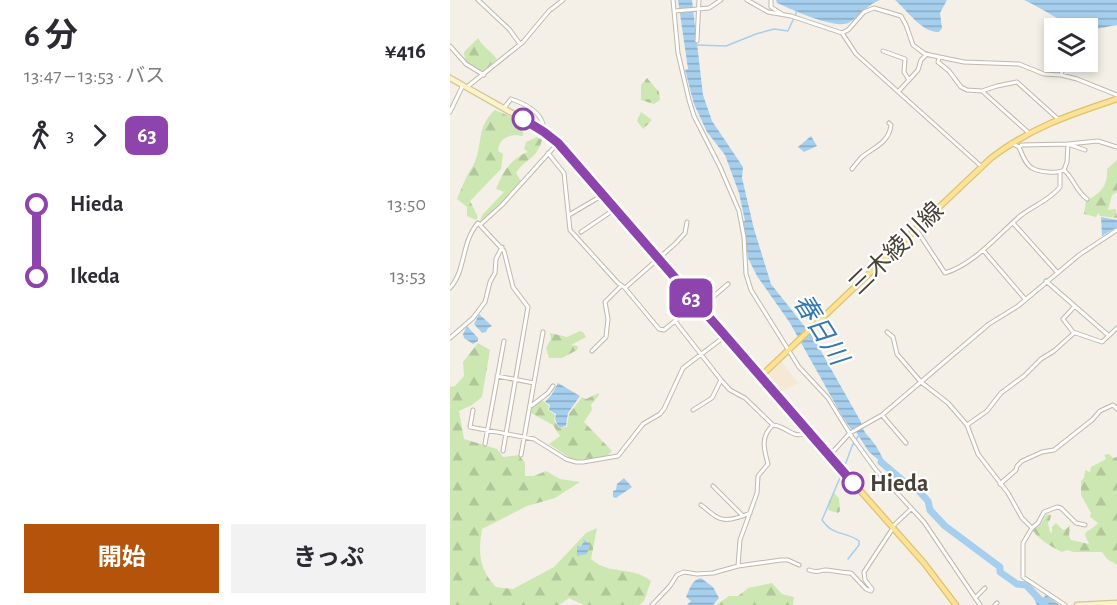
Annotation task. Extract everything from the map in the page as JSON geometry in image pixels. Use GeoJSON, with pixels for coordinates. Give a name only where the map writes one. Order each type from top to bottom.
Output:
{"type":"FeatureCollection","features":[{"type":"Feature","properties":{"kind":"main road"},"geometry":{"type":"LineString","coordinates":[[450,78],[544,132],[558,143],[829,457],[930,570],[956,605]]}},
{"type":"Feature","properties":{"kind":"main road","name":"三木綾川線"},"geometry":{"type":"LineString","coordinates":[[760,377],[982,167],[1011,144],[1058,119],[1117,97]]}},
{"type":"Feature","properties":{"kind":"main road"},"geometry":{"type":"LineString","coordinates":[[1077,605],[1117,603]]}},
{"type":"Feature","properties":{"kind":"street"},"geometry":{"type":"LineString","coordinates":[[478,0],[510,29],[520,44]]}},
{"type":"Feature","properties":{"kind":"street"},"geometry":{"type":"LineString","coordinates":[[450,112],[465,86],[484,75],[500,58],[520,44],[549,11],[562,0]]}},
{"type":"Feature","properties":{"kind":"street"},"geometry":{"type":"LineString","coordinates":[[674,0],[680,63],[691,109],[739,211],[744,237],[747,281],[756,300],[799,367],[828,398],[876,470],[929,528],[980,605]]}},
{"type":"Feature","properties":{"kind":"street"},"geometry":{"type":"LineString","coordinates":[[698,41],[699,0]]}},
{"type":"Feature","properties":{"kind":"street"},"geometry":{"type":"LineString","coordinates":[[676,11],[709,8],[721,0]]}},
{"type":"Feature","properties":{"kind":"street"},"geometry":{"type":"LineString","coordinates":[[747,0],[768,12],[793,16],[842,33],[856,54],[982,167]]}},
{"type":"Feature","properties":{"kind":"street"},"geometry":{"type":"LineString","coordinates":[[771,0],[771,7],[784,15]]}},
{"type":"Feature","properties":{"kind":"street"},"geometry":{"type":"LineString","coordinates":[[842,33],[848,30],[868,9],[874,8],[897,14],[904,20],[913,45],[927,54],[981,64],[1019,64],[1044,74],[1061,75],[1117,97]]}},
{"type":"Feature","properties":{"kind":"street"},"geometry":{"type":"LineString","coordinates":[[450,46],[466,64],[484,75]]}},
{"type":"Feature","properties":{"kind":"street"},"geometry":{"type":"LineString","coordinates":[[883,51],[905,59],[904,72],[909,80]]}},
{"type":"Feature","properties":{"kind":"street"},"geometry":{"type":"LineString","coordinates":[[898,92],[918,70],[921,60],[927,54]]}},
{"type":"Feature","properties":{"kind":"street"},"geometry":{"type":"LineString","coordinates":[[939,58],[938,62],[949,71],[961,87],[982,92],[1017,82],[1058,119]]}},
{"type":"Feature","properties":{"kind":"street"},"geometry":{"type":"LineString","coordinates":[[982,92],[1029,133]]}},
{"type":"Feature","properties":{"kind":"street"},"geometry":{"type":"LineString","coordinates":[[504,108],[511,99],[528,106],[542,122],[544,132]]}},
{"type":"Feature","properties":{"kind":"street"},"geometry":{"type":"LineString","coordinates":[[852,169],[862,157],[889,135],[891,125],[889,123]]}},
{"type":"Feature","properties":{"kind":"street"},"geometry":{"type":"LineString","coordinates":[[1011,144],[1019,147],[1098,141],[1117,147]]}},
{"type":"Feature","properties":{"kind":"street"},"geometry":{"type":"LineString","coordinates":[[450,288],[459,275],[463,254],[471,233],[478,223],[480,225],[502,205],[558,143]]}},
{"type":"Feature","properties":{"kind":"street"},"geometry":{"type":"LineString","coordinates":[[1068,144],[1085,150]]}},
{"type":"Feature","properties":{"kind":"street"},"geometry":{"type":"LineString","coordinates":[[916,229],[945,273],[955,271],[1040,202],[1053,196],[1060,187],[1062,172],[1067,162],[1068,144]]}},
{"type":"Feature","properties":{"kind":"street"},"geometry":{"type":"LineString","coordinates":[[1019,147],[1023,158],[1031,168],[1062,172],[1072,178],[1080,193],[1087,199]]}},
{"type":"Feature","properties":{"kind":"street"},"geometry":{"type":"LineString","coordinates":[[548,153],[564,173],[570,230],[659,329],[664,330],[687,311],[700,308],[728,284]]}},
{"type":"Feature","properties":{"kind":"street"},"geometry":{"type":"LineString","coordinates":[[569,215],[603,195]]}},
{"type":"Feature","properties":{"kind":"street"},"geometry":{"type":"LineString","coordinates":[[581,232],[615,209]]}},
{"type":"Feature","properties":{"kind":"street"},"geometry":{"type":"LineString","coordinates":[[592,351],[606,337],[608,319],[605,302],[659,260],[685,233],[687,222]]}},
{"type":"Feature","properties":{"kind":"street"},"geometry":{"type":"LineString","coordinates":[[1013,223],[1057,272]]}},
{"type":"Feature","properties":{"kind":"street"},"geometry":{"type":"LineString","coordinates":[[480,225],[502,247],[513,287],[528,307],[502,451]]}},
{"type":"Feature","properties":{"kind":"street"},"geometry":{"type":"LineString","coordinates":[[829,457],[850,433],[882,415],[989,324],[1117,230]]}},
{"type":"Feature","properties":{"kind":"street"},"geometry":{"type":"LineString","coordinates":[[450,338],[473,318],[485,302],[495,273],[496,259],[502,247]]}},
{"type":"Feature","properties":{"kind":"street"},"geometry":{"type":"LineString","coordinates":[[983,250],[1025,299]]}},
{"type":"Feature","properties":{"kind":"street"},"geometry":{"type":"LineString","coordinates":[[1046,281],[1108,335]]}},
{"type":"Feature","properties":{"kind":"street"},"geometry":{"type":"LineString","coordinates":[[1074,306],[1063,319],[1074,333],[1102,342],[1117,327]]}},
{"type":"Feature","properties":{"kind":"street"},"geometry":{"type":"LineString","coordinates":[[675,321],[730,390],[745,398],[773,425],[793,435],[803,435],[808,432]]}},
{"type":"Feature","properties":{"kind":"street"},"geometry":{"type":"LineString","coordinates":[[521,455],[543,332]]}},
{"type":"Feature","properties":{"kind":"street"},"geometry":{"type":"LineString","coordinates":[[888,332],[893,337],[897,354],[921,382],[948,403],[967,425],[978,454],[1008,493],[1022,518],[1032,528]]}},
{"type":"Feature","properties":{"kind":"street"},"geometry":{"type":"LineString","coordinates":[[967,425],[987,411],[1001,393],[1074,333]]}},
{"type":"Feature","properties":{"kind":"street"},"geometry":{"type":"LineString","coordinates":[[473,410],[470,427],[534,439],[566,459],[576,462],[618,456],[644,424],[664,409],[683,368],[725,336]]}},
{"type":"Feature","properties":{"kind":"street"},"geometry":{"type":"LineString","coordinates":[[485,444],[504,341]]}},
{"type":"Feature","properties":{"kind":"street"},"geometry":{"type":"LineString","coordinates":[[497,376],[534,383]]}},
{"type":"Feature","properties":{"kind":"street"},"geometry":{"type":"LineString","coordinates":[[693,410],[712,398],[721,380]]}},
{"type":"Feature","properties":{"kind":"street"},"geometry":{"type":"LineString","coordinates":[[530,407],[553,386]]}},
{"type":"Feature","properties":{"kind":"street"},"geometry":{"type":"LineString","coordinates":[[1000,484],[1016,470],[1022,461],[1033,455],[1054,450],[1103,409],[1113,405],[1117,409]]}},
{"type":"Feature","properties":{"kind":"street"},"geometry":{"type":"LineString","coordinates":[[882,415],[906,443]]}},
{"type":"Feature","properties":{"kind":"street"},"geometry":{"type":"LineString","coordinates":[[738,566],[740,540],[757,493],[758,476],[768,464],[763,444],[764,436],[773,425]]}},
{"type":"Feature","properties":{"kind":"street"},"geometry":{"type":"LineString","coordinates":[[713,486],[743,516]]}},
{"type":"Feature","properties":{"kind":"street"},"geometry":{"type":"LineString","coordinates":[[701,505],[722,519],[743,516],[751,512]]}},
{"type":"Feature","properties":{"kind":"street"},"geometry":{"type":"LineString","coordinates":[[1065,605],[1023,577],[1023,543],[1044,512],[1057,507],[1061,507],[1076,523],[1085,525]]}},
{"type":"Feature","properties":{"kind":"street"},"geometry":{"type":"LineString","coordinates":[[809,570],[851,573],[866,590],[871,591],[872,589],[865,580],[864,572],[892,527],[911,508]]}},
{"type":"Feature","properties":{"kind":"street"},"geometry":{"type":"LineString","coordinates":[[652,605],[677,575],[684,572],[713,573],[738,566],[781,560],[800,565]]}},
{"type":"Feature","properties":{"kind":"street"},"geometry":{"type":"LineString","coordinates":[[975,598],[985,588]]}},
{"type":"Feature","properties":{"kind":"shaded area"},"geometry":{"type":"Polygon","coordinates":[[[781,361],[798,383],[778,394],[767,382],[767,375],[781,361]]]}},
{"type":"Feature","properties":{"kind":"green space"},"geometry":{"type":"Polygon","coordinates":[[[478,38],[497,59],[482,72],[465,61],[464,52],[478,38]]]}},
{"type":"Feature","properties":{"kind":"green space"},"geometry":{"type":"Polygon","coordinates":[[[647,78],[659,92],[660,100],[654,104],[641,100],[641,85],[647,78]]]}},
{"type":"Feature","properties":{"kind":"green space"},"geometry":{"type":"Polygon","coordinates":[[[495,110],[518,122],[523,136],[510,136],[501,142],[498,151],[503,154],[501,169],[470,201],[478,217],[476,220],[467,216],[467,207],[457,199],[476,158],[482,130],[495,110]]]}},
{"type":"Feature","properties":{"kind":"green space"},"geometry":{"type":"Polygon","coordinates":[[[641,112],[652,120],[643,129],[637,121],[641,112]]]}},
{"type":"Feature","properties":{"kind":"green space"},"geometry":{"type":"Polygon","coordinates":[[[537,137],[542,140],[540,147],[516,173],[521,181],[480,222],[482,215],[504,192],[496,189],[504,172],[516,158],[528,152],[524,149],[526,142],[537,137]]]}},
{"type":"Feature","properties":{"kind":"green space"},"geometry":{"type":"Polygon","coordinates":[[[1117,160],[1117,192],[1112,195],[1108,210],[1116,209],[1117,218],[1100,216],[1098,213],[1096,217],[1084,214],[1086,201],[1102,188],[1105,184],[1107,169],[1117,160]]]}},
{"type":"Feature","properties":{"kind":"green space"},"geometry":{"type":"Polygon","coordinates":[[[580,331],[586,337],[571,345],[578,346],[577,350],[562,358],[549,358],[546,348],[551,339],[550,333],[567,337],[580,331]]]}},
{"type":"Feature","properties":{"kind":"green space"},"geometry":{"type":"Polygon","coordinates":[[[478,343],[490,350],[482,397],[459,411],[464,439],[497,449],[503,457],[519,455],[525,463],[525,476],[534,476],[546,471],[560,479],[580,482],[555,498],[527,506],[482,529],[480,553],[486,574],[496,587],[513,589],[554,567],[586,533],[597,528],[591,559],[606,567],[636,573],[651,581],[644,601],[639,605],[584,605],[569,598],[559,605],[450,605],[450,387],[455,386],[464,376],[463,362],[478,343]]]}},
{"type":"Feature","properties":{"kind":"green space"},"geometry":{"type":"Polygon","coordinates":[[[599,393],[584,422],[612,451],[606,457],[573,460],[549,444],[560,436],[553,425],[531,413],[532,407],[542,400],[549,406],[548,410],[555,415],[554,420],[559,428],[567,427],[569,414],[582,397],[586,399],[599,393]]]}},
{"type":"Feature","properties":{"kind":"green space"},"geometry":{"type":"Polygon","coordinates":[[[1109,454],[1113,458],[1117,457],[1117,565],[1107,559],[1102,552],[1067,550],[1062,552],[1042,540],[1033,530],[1040,525],[1047,514],[1051,515],[1048,523],[1050,532],[1052,533],[1052,527],[1056,523],[1063,530],[1070,525],[1071,540],[1089,544],[1086,532],[1098,523],[1090,517],[1091,513],[1081,495],[1081,481],[1085,470],[1090,472],[1091,467],[1106,459],[1104,455],[1109,454]]]}},
{"type":"Feature","properties":{"kind":"green space"},"geometry":{"type":"Polygon","coordinates":[[[834,493],[839,498],[840,511],[838,513],[828,510],[829,501],[834,493]]]}},
{"type":"Feature","properties":{"kind":"green space"},"geometry":{"type":"Polygon","coordinates":[[[772,583],[782,594],[794,597],[793,605],[716,605],[729,596],[738,596],[748,588],[772,583]]]}},
{"type":"Feature","properties":{"kind":"water"},"geometry":{"type":"Polygon","coordinates":[[[678,0],[692,0],[703,95],[712,121],[743,167],[742,178],[754,229],[771,284],[813,337],[863,429],[887,467],[869,452],[842,416],[790,323],[757,276],[748,258],[743,221],[745,221],[739,193],[725,155],[707,132],[694,104],[685,70],[688,69],[678,0]]]}},
{"type":"Feature","properties":{"kind":"water"},"geometry":{"type":"Polygon","coordinates":[[[776,0],[880,0],[850,22],[835,24],[777,3],[776,0]]]}},
{"type":"Feature","properties":{"kind":"water"},"geometry":{"type":"Polygon","coordinates":[[[895,0],[947,0],[940,13],[942,28],[939,32],[927,29],[895,0]]]}},
{"type":"Feature","properties":{"kind":"water"},"geometry":{"type":"Polygon","coordinates":[[[1024,0],[1117,0],[1117,25],[1098,28],[1098,18],[1058,18],[1024,0]]]}},
{"type":"Feature","properties":{"kind":"water"},"geometry":{"type":"Polygon","coordinates":[[[811,136],[817,146],[804,152],[798,147],[811,136]]]}},
{"type":"Feature","properties":{"kind":"water"},"geometry":{"type":"Polygon","coordinates":[[[1101,217],[1117,220],[1117,227],[1102,236],[1101,217]]]}},
{"type":"Feature","properties":{"kind":"water"},"geometry":{"type":"Polygon","coordinates":[[[479,314],[492,326],[486,332],[482,333],[474,324],[479,314]]]}},
{"type":"Feature","properties":{"kind":"water"},"geometry":{"type":"Polygon","coordinates":[[[467,326],[478,338],[478,341],[473,344],[464,338],[463,334],[467,326]]]}},
{"type":"Feature","properties":{"kind":"water"},"geometry":{"type":"Polygon","coordinates":[[[558,383],[580,396],[568,413],[566,426],[559,428],[555,419],[556,414],[549,410],[550,405],[545,402],[558,383]]]}},
{"type":"Feature","properties":{"kind":"water"},"geometry":{"type":"Polygon","coordinates":[[[624,478],[632,487],[616,498],[613,497],[617,484],[624,478]]]}},
{"type":"Feature","properties":{"kind":"water"},"geometry":{"type":"Polygon","coordinates":[[[583,539],[590,544],[587,554],[577,556],[577,545],[580,547],[584,542],[583,539]]]}},
{"type":"Feature","properties":{"kind":"water"},"geometry":{"type":"Polygon","coordinates":[[[701,578],[713,587],[719,598],[713,605],[687,605],[691,601],[686,597],[691,585],[701,578]]]}},
{"type":"Feature","properties":{"kind":"water"},"geometry":{"type":"Polygon","coordinates":[[[1027,585],[1043,598],[1046,595],[1059,605],[1037,605],[1027,585]]]}},
{"type":"Feature","properties":{"kind":"waterway"},"geometry":{"type":"LineString","coordinates":[[697,45],[726,46],[774,29],[788,31],[797,11]]}},
{"type":"Feature","properties":{"kind":"waterway"},"geometry":{"type":"LineString","coordinates":[[844,468],[852,446],[859,435]]}},
{"type":"Feature","properties":{"kind":"waterway","name":"春日川"},"geometry":{"type":"LineString","coordinates":[[881,462],[909,486],[917,489],[928,501],[930,510],[945,526],[1000,567],[1000,572],[1017,584],[1026,585],[1045,605]]}},
{"type":"Feature","properties":{"kind":"waterway"},"geometry":{"type":"LineString","coordinates":[[842,473],[822,520],[831,529],[859,541],[859,545],[848,559]]}},
{"type":"Feature","properties":{"kind":"bus line","name":"63"},"geometry":{"type":"LineString","coordinates":[[523,119],[558,143],[853,483]]}},
{"type":"Feature","properties":{"kind":"place","name":"Hieda"},"geometry":{"type":"Point","coordinates":[853,483]}}]}
